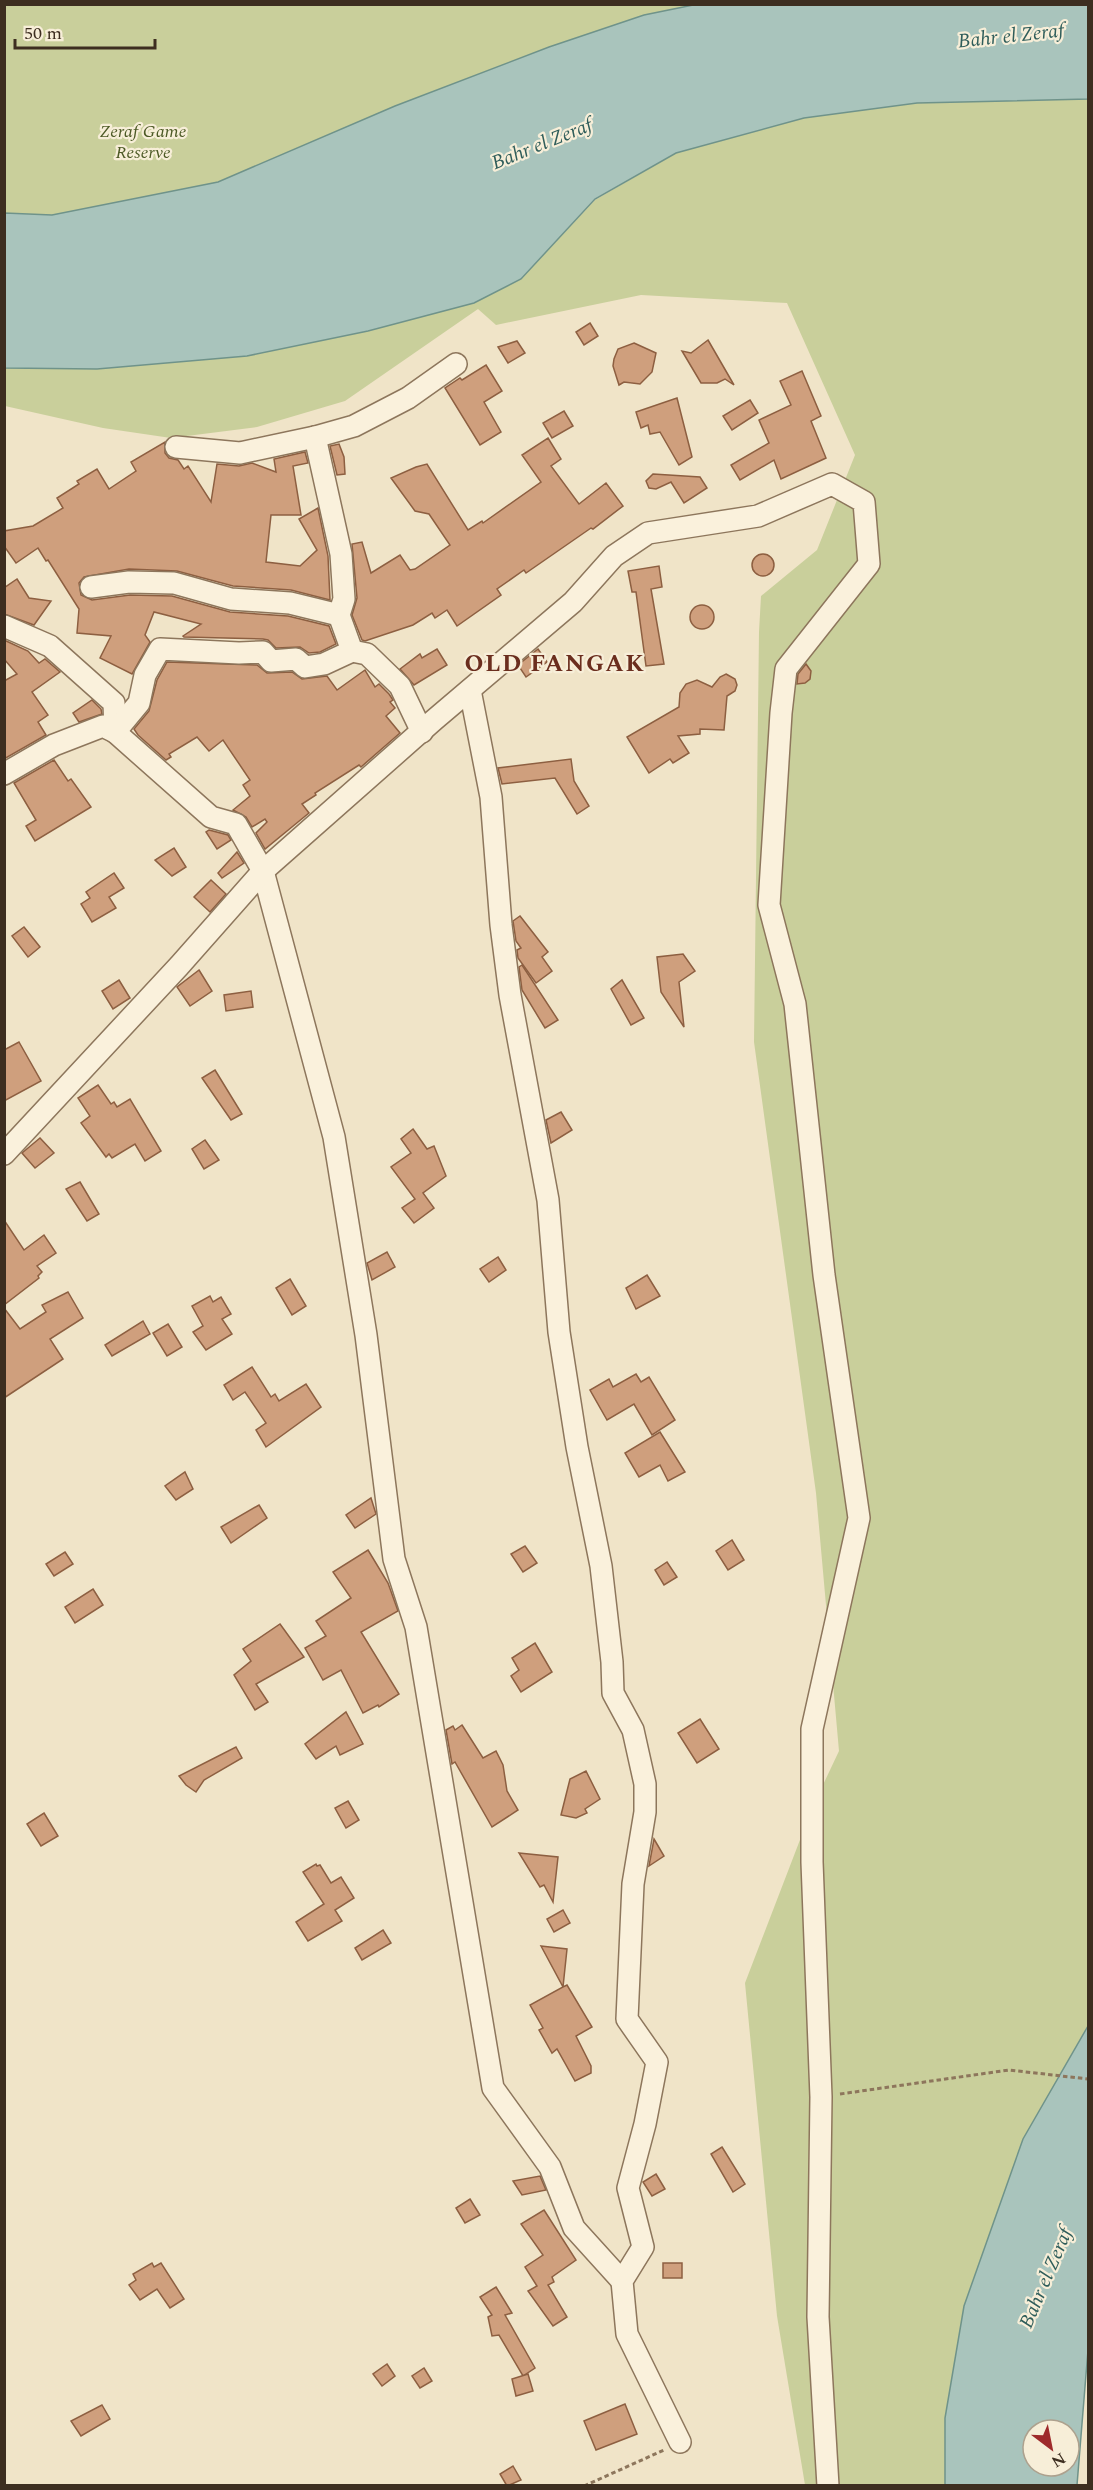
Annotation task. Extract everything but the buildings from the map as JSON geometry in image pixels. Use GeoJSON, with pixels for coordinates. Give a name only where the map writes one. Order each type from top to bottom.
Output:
{"type":"FeatureCollection","features":[{"type":"Feature","properties":{"kind":"street"},"geometry":{"type":"LineString","coordinates":[[176,447],[240,453],[354,426],[408,398],[456,364]]}},
{"type":"Feature","properties":{"kind":"street"},"geometry":{"type":"LineString","coordinates":[[315,437],[341,554],[344,599],[339,615],[352,651]]}},
{"type":"Feature","properties":{"kind":"street"},"geometry":{"type":"LineString","coordinates":[[4,1154],[179,966],[263,871],[573,602],[614,556],[648,533],[758,516],[832,484],[864,502],[869,564],[786,669],[781,713],[769,905],[795,1004],[824,1275],[859,1518],[812,1729],[812,1862],[821,2097],[818,2317],[828,2486]]}},
{"type":"Feature","properties":{"kind":"street"},"geometry":{"type":"LineString","coordinates":[[91,587],[129,582],[174,583],[231,599],[290,603],[339,615]]}},
{"type":"Feature","properties":{"kind":"street"},"geometry":{"type":"LineString","coordinates":[[4,626],[50,646],[114,703],[115,732]]}},
{"type":"Feature","properties":{"kind":"street"},"geometry":{"type":"LineString","coordinates":[[115,732],[139,703],[145,675],[160,649],[263,652],[272,661],[296,659],[305,667],[324,664],[352,651],[367,654],[400,686],[422,732]]}},
{"type":"Feature","properties":{"kind":"street"},"geometry":{"type":"LineString","coordinates":[[470,690],[491,797],[501,925],[510,995],[548,1200],[559,1332],[577,1447],[601,1566],[612,1662],[613,1693],[633,1730],[645,1785],[645,1812],[633,1884],[627,2019],[657,2062],[645,2124],[628,2188],[643,2247],[622,2281]]}},
{"type":"Feature","properties":{"kind":"street"},"geometry":{"type":"LineString","coordinates":[[4,774],[54,745],[103,726],[115,732],[211,818],[236,824],[263,871],[333,1137],[366,1335],[394,1559],[416,1627],[493,2088],[550,2167],[574,2228],[622,2281],[627,2334],[680,2442]]}},
{"type":"Feature","properties":{"kind":"path"},"geometry":{"type":"LineString","coordinates":[[821,2097],[1009,2070],[1089,2079]]}},
{"type":"Feature","properties":{"kind":"path"},"geometry":{"type":"LineString","coordinates":[[584,2486],[680,2442]]}},
{"type":"Feature","properties":{"kind":"green space","name":"Zeraf Game Reserve"},"geometry":{"type":"Polygon","coordinates":[[[1088,4],[1088,28],[5,298],[4,5],[1088,4]]]}},
{"type":"Feature","properties":{"kind":"green space"},"geometry":{"type":"Polygon","coordinates":[[[1088,99],[1088,2026],[1023,2139],[945,2418],[945,2485],[805,2485],[777,2316],[745,1983],[813,1806],[839,1751],[816,1493],[754,1042],[759,632],[761,596],[817,550],[855,455],[787,303],[641,295],[496,325],[478,309],[345,401],[257,427],[171,438],[103,428],[5,406],[5,368],[97,369],[247,356],[368,331],[417,318],[521,279],[595,200],[676,153],[804,118],[917,103],[1088,99]]]}},
{"type":"Feature","properties":{"kind":"water","name":"Bahr el Zeraf"},"geometry":{"type":"Polygon","coordinates":[[[698,4],[1088,5],[1088,99],[917,103],[804,118],[676,153],[595,199],[521,279],[474,303],[368,331],[247,356],[97,369],[5,368],[5,213],[52,215],[218,182],[395,106],[549,47],[644,15],[698,4]]]}},
{"type":"Feature","properties":{"kind":"water","name":"Bahr el Zeraf"},"geometry":{"type":"Polygon","coordinates":[[[1088,2026],[1088,2350],[1081,2436],[1081,2418],[1021,2418],[1021,2478],[1078,2478],[1077,2485],[945,2485],[945,2418],[964,2306],[1023,2139],[1088,2026]]]}},
{"type":"Feature","properties":{"kind":"district","name":"OLD FANGAK"},"geometry":{"type":"Point","coordinates":[555,664]}}]}
